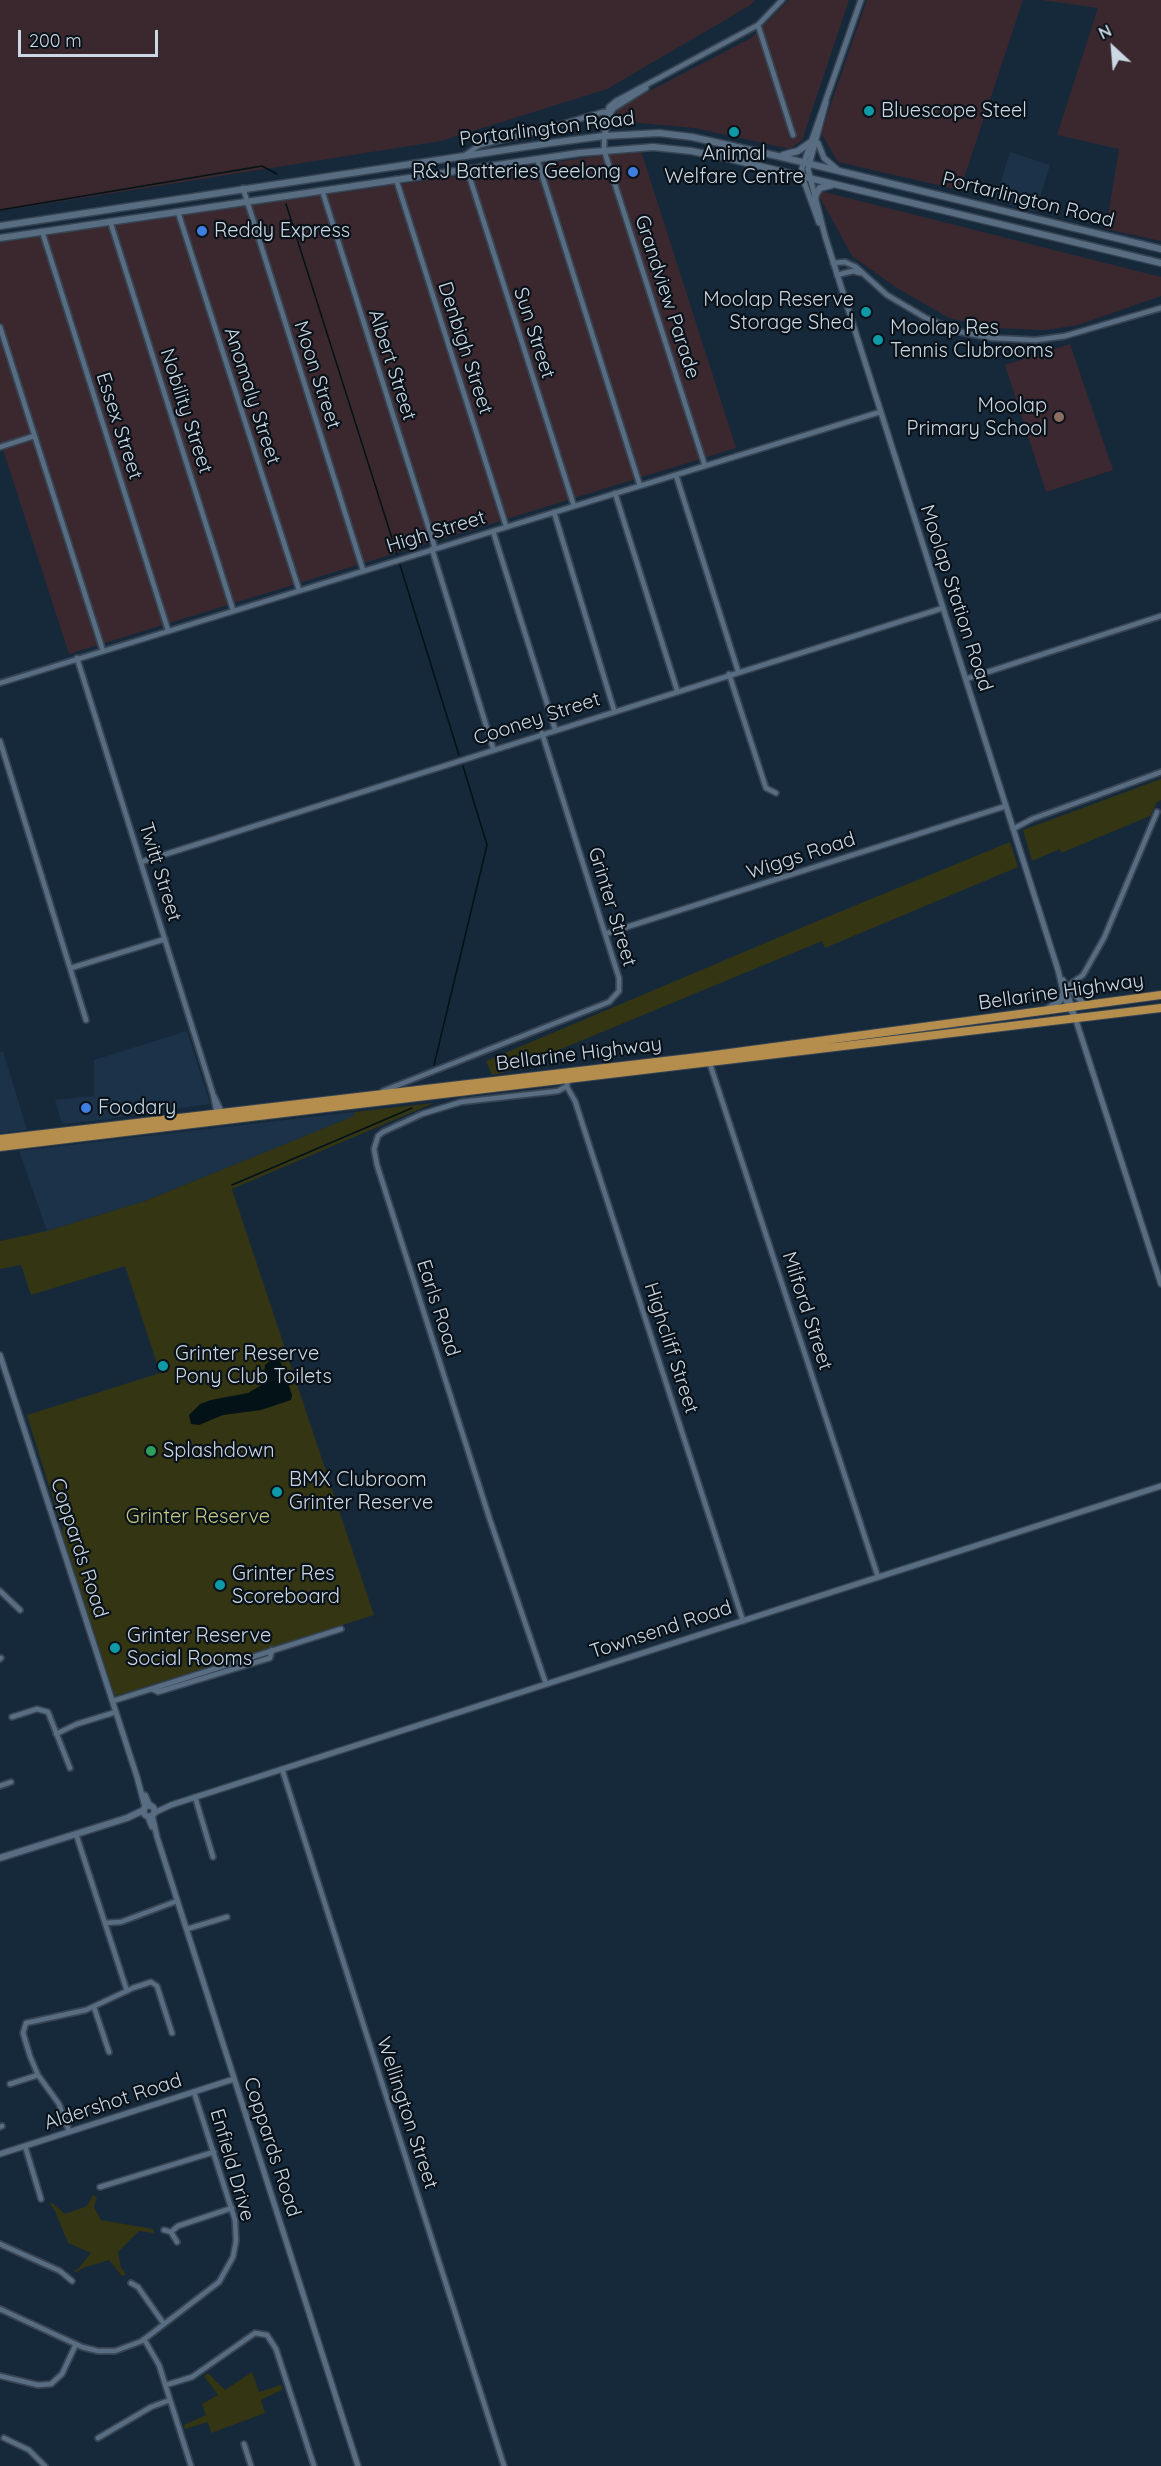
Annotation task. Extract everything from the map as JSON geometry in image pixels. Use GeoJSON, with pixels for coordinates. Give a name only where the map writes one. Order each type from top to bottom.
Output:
{"type":"FeatureCollection","features":[{"type":"Feature","properties":{"kind":"highway","name":"Bellarine Highway"},"geometry":{"type":"LineString","coordinates":[[0,1139],[220,1115],[399,1099],[568,1079],[1161,995]]}},
{"type":"Feature","properties":{"kind":"highway","name":"Bellarine Highway"},"geometry":{"type":"LineString","coordinates":[[708,1059],[1161,1008]]}},
{"type":"Feature","properties":{"kind":"highway","name":"Bellarine Highway"},"geometry":{"type":"LineString","coordinates":[[0,1147],[376,1094],[568,1079]]}},
{"type":"Feature","properties":{"kind":"highway"},"geometry":{"type":"LineString","coordinates":[[399,1099],[412,1090]]}},
{"type":"Feature","properties":{"kind":"main road","name":"Portarlington Road"},"geometry":{"type":"LineString","coordinates":[[0,226],[604,136],[660,133],[692,137],[838,170],[1161,249]]}},
{"type":"Feature","properties":{"kind":"main road"},"geometry":{"type":"LineString","coordinates":[[773,155],[791,154],[811,142]]}},
{"type":"Feature","properties":{"kind":"main road","name":"Portarlington Road"},"geometry":{"type":"LineString","coordinates":[[0,238],[537,159],[604,150],[653,147],[691,150],[1161,263]]}},
{"type":"Feature","properties":{"kind":"main road"},"geometry":{"type":"LineString","coordinates":[[815,200],[820,188],[836,184]]}},
{"type":"Feature","properties":{"kind":"main road","name":"Townsend Road"},"geometry":{"type":"LineString","coordinates":[[0,1858],[149,1811]]}},
{"type":"Feature","properties":{"kind":"street"},"geometry":{"type":"LineString","coordinates":[[465,156],[480,145],[608,112],[658,80],[758,25],[783,0]]}},
{"type":"Feature","properties":{"kind":"street"},"geometry":{"type":"LineString","coordinates":[[805,177],[811,142],[861,0]]}},
{"type":"Feature","properties":{"kind":"street"},"geometry":{"type":"LineString","coordinates":[[758,25],[794,135]]}},
{"type":"Feature","properties":{"kind":"street"},"geometry":{"type":"LineString","coordinates":[[807,163],[818,138],[826,102]]}},
{"type":"Feature","properties":{"kind":"street","name":"Grandview Parade"},"geometry":{"type":"LineString","coordinates":[[608,112],[604,150],[705,466]]}},
{"type":"Feature","properties":{"kind":"street"},"geometry":{"type":"LineString","coordinates":[[818,138],[819,148],[824,158],[838,170]]}},
{"type":"Feature","properties":{"kind":"street"},"geometry":{"type":"LineString","coordinates":[[537,159],[640,486]]}},
{"type":"Feature","properties":{"kind":"street","name":"Sun Street"},"geometry":{"type":"LineString","coordinates":[[468,169],[574,506]]}},
{"type":"Feature","properties":{"kind":"street","name":"Moolap Station Road"},"geometry":{"type":"LineString","coordinates":[[805,177],[815,200],[880,412],[1058,970],[1161,1284]]}},
{"type":"Feature","properties":{"kind":"street","name":"Moolap Station Road"},"geometry":{"type":"LineString","coordinates":[[805,177],[825,236]]}},
{"type":"Feature","properties":{"kind":"street","name":"Denbigh Street"},"geometry":{"type":"LineString","coordinates":[[396,179],[506,526]]}},
{"type":"Feature","properties":{"kind":"street","name":"Moon Street"},"geometry":{"type":"LineString","coordinates":[[243,188],[363,570]]}},
{"type":"Feature","properties":{"kind":"street","name":"Albert Street"},"geometry":{"type":"LineString","coordinates":[[322,190],[434,549],[493,748]]}},
{"type":"Feature","properties":{"kind":"street","name":"Anomaly Street"},"geometry":{"type":"LineString","coordinates":[[178,212],[298,590]]}},
{"type":"Feature","properties":{"kind":"street","name":"Nobility Street"},"geometry":{"type":"LineString","coordinates":[[110,222],[233,610]]}},
{"type":"Feature","properties":{"kind":"street","name":"Essex Street"},"geometry":{"type":"LineString","coordinates":[[42,231],[168,630]]}},
{"type":"Feature","properties":{"kind":"street"},"geometry":{"type":"LineString","coordinates":[[833,262],[853,265],[901,305],[937,323],[960,332],[1000,339],[1036,340],[1065,336],[1161,308]]}},
{"type":"Feature","properties":{"kind":"street"},"geometry":{"type":"LineString","coordinates":[[837,275],[853,271],[863,274]]}},
{"type":"Feature","properties":{"kind":"street"},"geometry":{"type":"LineString","coordinates":[[0,327],[103,651]]}},
{"type":"Feature","properties":{"kind":"street","name":"High Street"},"geometry":{"type":"LineString","coordinates":[[0,683],[880,412]]}},
{"type":"Feature","properties":{"kind":"street"},"geometry":{"type":"LineString","coordinates":[[0,447],[34,436]]}},
{"type":"Feature","properties":{"kind":"street"},"geometry":{"type":"LineString","coordinates":[[676,475],[738,671]]}},
{"type":"Feature","properties":{"kind":"street"},"geometry":{"type":"LineString","coordinates":[[615,493],[677,690]]}},
{"type":"Feature","properties":{"kind":"street"},"geometry":{"type":"LineString","coordinates":[[554,512],[614,710]]}},
{"type":"Feature","properties":{"kind":"street"},"geometry":{"type":"LineString","coordinates":[[493,531],[555,729]]}},
{"type":"Feature","properties":{"kind":"street","name":"Cooney Street"},"geometry":{"type":"LineString","coordinates":[[141,861],[493,748],[943,608]]}},
{"type":"Feature","properties":{"kind":"street"},"geometry":{"type":"LineString","coordinates":[[966,679],[1161,616]]}},
{"type":"Feature","properties":{"kind":"street","name":"Twitt Street"},"geometry":{"type":"LineString","coordinates":[[77,658],[220,1115]]}},
{"type":"Feature","properties":{"kind":"street"},"geometry":{"type":"LineString","coordinates":[[729,674],[766,788],[776,793]]}},
{"type":"Feature","properties":{"kind":"street","name":"Grinter Street"},"geometry":{"type":"LineString","coordinates":[[376,1094],[614,998],[619,991],[620,983],[542,733]]}},
{"type":"Feature","properties":{"kind":"street"},"geometry":{"type":"LineString","coordinates":[[0,741],[86,1020]]}},
{"type":"Feature","properties":{"kind":"street"},"geometry":{"type":"LineString","coordinates":[[1013,828],[1161,772]]}},
{"type":"Feature","properties":{"kind":"street","name":"Wiggs Road"},"geometry":{"type":"LineString","coordinates":[[605,934],[1006,807]]}},
{"type":"Feature","properties":{"kind":"street"},"geometry":{"type":"LineString","coordinates":[[1044,1011],[1061,1000],[1065,987],[1083,975],[1104,938],[1157,812]]}},
{"type":"Feature","properties":{"kind":"street"},"geometry":{"type":"LineString","coordinates":[[71,968],[165,939]]}},
{"type":"Feature","properties":{"kind":"street"},"geometry":{"type":"LineString","coordinates":[[1065,987],[1085,1005]]}},
{"type":"Feature","properties":{"kind":"street","name":"Milford Street"},"geometry":{"type":"LineString","coordinates":[[708,1059],[878,1577]]}},
{"type":"Feature","properties":{"kind":"street","name":"Grinter Street"},"geometry":{"type":"LineString","coordinates":[[412,1090],[425,1075]]}},
{"type":"Feature","properties":{"kind":"street","name":"Highcliff Street"},"geometry":{"type":"LineString","coordinates":[[568,1079],[743,1621]]}},
{"type":"Feature","properties":{"kind":"street","name":"Earls Road"},"geometry":{"type":"LineString","coordinates":[[546,1684],[490,1520],[377,1165],[374,1149],[378,1136],[383,1132],[439,1108],[461,1102],[552,1092],[568,1079]]}},
{"type":"Feature","properties":{"kind":"street","name":"Coppards Road"},"geometry":{"type":"LineString","coordinates":[[0,1355],[149,1811],[358,2466]]}},
{"type":"Feature","properties":{"kind":"street","name":"Townsend Road"},"geometry":{"type":"LineString","coordinates":[[149,1811],[1161,1486]]}},
{"type":"Feature","properties":{"kind":"street"},"geometry":{"type":"LineString","coordinates":[[0,1591],[20,1610]]}},
{"type":"Feature","properties":{"kind":"street"},"geometry":{"type":"LineString","coordinates":[[113,1701],[341,1629]]}},
{"type":"Feature","properties":{"kind":"street"},"geometry":{"type":"LineString","coordinates":[[12,1717],[37,1709],[45,1710],[50,1715],[70,1768]]}},
{"type":"Feature","properties":{"kind":"street"},"geometry":{"type":"LineString","coordinates":[[56,1734],[77,1724],[116,1712]]}},
{"type":"Feature","properties":{"kind":"street","name":"Wellington Street"},"geometry":{"type":"LineString","coordinates":[[282,1769],[504,2466]]}},
{"type":"Feature","properties":{"kind":"street"},"geometry":{"type":"LineString","coordinates":[[0,1785],[11,1782]]}},
{"type":"Feature","properties":{"kind":"street"},"geometry":{"type":"LineString","coordinates":[[195,1797],[213,1857]]}},
{"type":"Feature","properties":{"kind":"street"},"geometry":{"type":"LineString","coordinates":[[76,1834],[127,1991]]}},
{"type":"Feature","properties":{"kind":"street"},"geometry":{"type":"LineString","coordinates":[[105,1923],[121,1922],[177,1901]]}},
{"type":"Feature","properties":{"kind":"street"},"geometry":{"type":"LineString","coordinates":[[187,1929],[227,1917]]}},
{"type":"Feature","properties":{"kind":"street"},"geometry":{"type":"LineString","coordinates":[[69,2131],[59,2104],[38,2075],[24,2039],[22,2029],[26,2023],[94,2007],[149,1982],[155,1983],[172,2033]]}},
{"type":"Feature","properties":{"kind":"street"},"geometry":{"type":"LineString","coordinates":[[94,2007],[109,2052]]}},
{"type":"Feature","properties":{"kind":"street"},"geometry":{"type":"LineString","coordinates":[[10,2084],[38,2075]]}},
{"type":"Feature","properties":{"kind":"street","name":"Aldershot Road"},"geometry":{"type":"LineString","coordinates":[[0,2154],[234,2079]]}},
{"type":"Feature","properties":{"kind":"street","name":"Enfield Drive"},"geometry":{"type":"LineString","coordinates":[[0,2308],[76,2344],[98,2351],[115,2351],[144,2339],[213,2288],[229,2267],[235,2249],[236,2231],[232,2208],[194,2092]]}},
{"type":"Feature","properties":{"kind":"street"},"geometry":{"type":"LineString","coordinates":[[25,2146],[41,2199]]}},
{"type":"Feature","properties":{"kind":"street"},"geometry":{"type":"LineString","coordinates":[[100,2187],[214,2152]]}},
{"type":"Feature","properties":{"kind":"street"},"geometry":{"type":"LineString","coordinates":[[171,2232],[178,2226],[232,2208]]}},
{"type":"Feature","properties":{"kind":"street"},"geometry":{"type":"LineString","coordinates":[[164,2230],[171,2232],[177,2242]]}},
{"type":"Feature","properties":{"kind":"street"},"geometry":{"type":"LineString","coordinates":[[0,2244],[60,2271],[72,2282]]}},
{"type":"Feature","properties":{"kind":"street"},"geometry":{"type":"LineString","coordinates":[[131,2283],[138,2287],[164,2324]]}},
{"type":"Feature","properties":{"kind":"street"},"geometry":{"type":"LineString","coordinates":[[166,2385],[192,2376],[255,2333],[267,2335],[274,2343],[314,2466]]}},
{"type":"Feature","properties":{"kind":"street"},"geometry":{"type":"LineString","coordinates":[[144,2339],[159,2365],[191,2466]]}},
{"type":"Feature","properties":{"kind":"street"},"geometry":{"type":"LineString","coordinates":[[0,2376],[38,2385],[51,2384],[62,2374],[76,2344]]}},
{"type":"Feature","properties":{"kind":"street"},"geometry":{"type":"LineString","coordinates":[[98,2438],[151,2407],[170,2400]]}},
{"type":"Feature","properties":{"kind":"street"},"geometry":{"type":"LineString","coordinates":[[4,2438],[29,2450],[45,2466]]}},
{"type":"Feature","properties":{"kind":"street"},"geometry":{"type":"LineString","coordinates":[[244,2444],[251,2466]]}},
{"type":"Feature","properties":{"kind":"shaded area"},"geometry":{"type":"Polygon","coordinates":[[[0,0],[755,0],[749,6],[607,89],[441,141],[0,211],[0,0]]]}},
{"type":"Feature","properties":{"kind":"shaded area"},"geometry":{"type":"Polygon","coordinates":[[[789,0],[849,0],[802,140],[790,149],[695,128],[617,121],[617,108],[751,38],[789,0]]]}},
{"type":"Feature","properties":{"kind":"shaded area"},"geometry":{"type":"Polygon","coordinates":[[[867,0],[1023,0],[960,190],[838,162],[821,133],[867,0]]]}},
{"type":"Feature","properties":{"kind":"shaded area"},"geometry":{"type":"Polygon","coordinates":[[[1041,0],[1161,0],[1161,241],[1106,229],[1119,149],[1057,135],[1098,8],[1041,0]]]}},
{"type":"Feature","properties":{"kind":"shaded area"},"geometry":{"type":"Polygon","coordinates":[[[641,151],[736,448],[69,654],[0,440],[0,241],[641,151]]]}},
{"type":"Feature","properties":{"kind":"shaded area"},"geometry":{"type":"Polygon","coordinates":[[[1010,152],[1050,165],[1035,212],[995,200],[1010,152]]]}},
{"type":"Feature","properties":{"kind":"shaded area"},"geometry":{"type":"Polygon","coordinates":[[[816,190],[1161,277],[1161,296],[1078,325],[1046,330],[994,328],[949,318],[897,288],[852,256],[816,190]]]}},
{"type":"Feature","properties":{"kind":"shaded area","name":"Moolap Primary School"},"geometry":{"type":"Polygon","coordinates":[[[1070,344],[1113,470],[1046,492],[1005,365],[1070,344]]]}},
{"type":"Feature","properties":{"kind":"shaded area"},"geometry":{"type":"Polygon","coordinates":[[[187,1031],[210,1104],[62,1124],[55,1100],[94,1096],[94,1060],[187,1031]]]}},
{"type":"Feature","properties":{"kind":"shaded area"},"geometry":{"type":"Polygon","coordinates":[[[3,1051],[27,1130],[0,1133],[0,1052],[3,1051]]]}},
{"type":"Feature","properties":{"kind":"shaded area"},"geometry":{"type":"Polygon","coordinates":[[[354,1112],[355,1116],[145,1201],[47,1231],[19,1151],[354,1112]]]}},
{"type":"Feature","properties":{"kind":"shaded area"},"geometry":{"type":"Polygon","coordinates":[[[273,1358],[278,1359],[281,1363],[292,1395],[291,1400],[261,1410],[223,1415],[199,1425],[191,1424],[189,1415],[200,1404],[248,1393],[263,1384],[265,1365],[273,1358]]]}},
{"type":"Feature","properties":{"kind":"green space"},"geometry":{"type":"Polygon","coordinates":[[[1161,779],[1161,800],[1157,802],[1150,816],[1061,853],[1060,849],[1032,861],[1023,830],[1161,779]]]}},
{"type":"Feature","properties":{"kind":"green space"},"geometry":{"type":"Polygon","coordinates":[[[1010,842],[1018,867],[825,948],[822,941],[503,1073],[492,1075],[486,1061],[1010,842]]]}},
{"type":"Feature","properties":{"kind":"green space","name":"Grinter Reserve"},"geometry":{"type":"Polygon","coordinates":[[[434,1103],[232,1189],[374,1615],[115,1696],[62,1533],[64,1521],[59,1518],[27,1415],[160,1373],[125,1266],[31,1295],[21,1265],[0,1269],[0,1241],[47,1231],[145,1201],[354,1116],[354,1112],[434,1103]]]}},
{"type":"Feature","properties":{"kind":"green space"},"geometry":{"type":"Polygon","coordinates":[[[93,2195],[97,2197],[94,2207],[101,2220],[153,2229],[154,2233],[139,2231],[118,2252],[121,2268],[126,2274],[122,2276],[109,2260],[74,2271],[91,2253],[68,2243],[50,2204],[51,2202],[65,2214],[87,2206],[93,2195]]]}},
{"type":"Feature","properties":{"kind":"green space"},"geometry":{"type":"Polygon","coordinates":[[[252,2372],[259,2392],[281,2385],[283,2389],[261,2400],[265,2413],[211,2433],[208,2422],[185,2429],[184,2425],[206,2415],[202,2404],[218,2395],[204,2376],[208,2373],[225,2390],[252,2372]]]}},
{"type":"Feature","properties":{"kind":"waterway"},"geometry":{"type":"LineString","coordinates":[[0,210],[262,166],[277,174]]}},
{"type":"Feature","properties":{"kind":"waterway"},"geometry":{"type":"LineString","coordinates":[[286,204],[397,554]]}},
{"type":"Feature","properties":{"kind":"waterway"},"geometry":{"type":"LineString","coordinates":[[400,565],[459,755]]}},
{"type":"Feature","properties":{"kind":"waterway"},"geometry":{"type":"LineString","coordinates":[[434,1065],[487,845],[463,766]]}},
{"type":"Feature","properties":{"kind":"waterway"},"geometry":{"type":"LineString","coordinates":[[232,1185],[412,1108]]}},
{"type":"Feature","properties":{"kind":"place","name":"Bluescope Steel"},"geometry":{"type":"Point","coordinates":[869,111]}},
{"type":"Feature","properties":{"kind":"place","name":"Animal Welfare Centre"},"geometry":{"type":"Point","coordinates":[734,132]}},
{"type":"Feature","properties":{"kind":"place","name":"R&J Batteries Geelong"},"geometry":{"type":"Point","coordinates":[633,172]}},
{"type":"Feature","properties":{"kind":"place","name":"Reddy Express"},"geometry":{"type":"Point","coordinates":[202,231]}},
{"type":"Feature","properties":{"kind":"place","name":"Moolap Reserve Storage Shed"},"geometry":{"type":"Point","coordinates":[866,312]}},
{"type":"Feature","properties":{"kind":"place","name":"Moolap Res Tennis Clubrooms"},"geometry":{"type":"Point","coordinates":[878,340]}},
{"type":"Feature","properties":{"kind":"place","name":"Moolap Primary School"},"geometry":{"type":"Point","coordinates":[1059,417]}},
{"type":"Feature","properties":{"kind":"place","name":"Foodary"},"geometry":{"type":"Point","coordinates":[86,1108]}},
{"type":"Feature","properties":{"kind":"place","name":"Grinter Reserve Pony Club Toilets"},"geometry":{"type":"Point","coordinates":[163,1366]}},
{"type":"Feature","properties":{"kind":"place","name":"Splashdown"},"geometry":{"type":"Point","coordinates":[151,1451]}},
{"type":"Feature","properties":{"kind":"place","name":"BMX Clubroom Grinter Reserve"},"geometry":{"type":"Point","coordinates":[277,1492]}},
{"type":"Feature","properties":{"kind":"place","name":"Grinter Res Scoreboard"},"geometry":{"type":"Point","coordinates":[220,1585]}},
{"type":"Feature","properties":{"kind":"place","name":"Grinter Reserve Social Rooms"},"geometry":{"type":"Point","coordinates":[115,1648]}}]}
